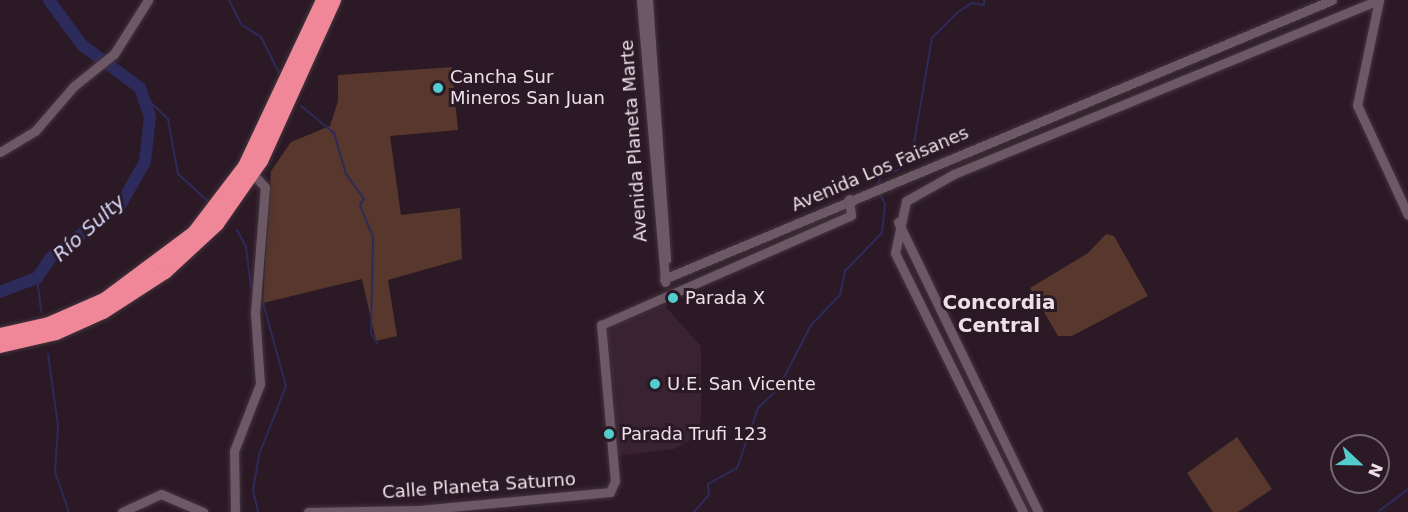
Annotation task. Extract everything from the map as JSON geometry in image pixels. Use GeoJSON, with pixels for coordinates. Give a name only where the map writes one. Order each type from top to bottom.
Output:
{"type":"FeatureCollection","features":[{"type":"Feature","properties":{"kind":"highway"},"geometry":{"type":"LineString","coordinates":[[0,335],[49,324],[104,300],[194,233],[245,166],[323,0]]}},
{"type":"Feature","properties":{"kind":"highway"},"geometry":{"type":"LineString","coordinates":[[0,346],[56,333],[141,290],[217,224],[253,174],[334,0]]}},
{"type":"Feature","properties":{"kind":"street"},"geometry":{"type":"LineString","coordinates":[[0,152],[34,131],[114,54],[148,0]]}},
{"type":"Feature","properties":{"kind":"street","name":"Avenida Planeta Marte"},"geometry":{"type":"LineString","coordinates":[[641,0],[667,294]]}},
{"type":"Feature","properties":{"kind":"street","name":"Avenida Planeta Marte"},"geometry":{"type":"LineString","coordinates":[[648,0],[664,279]]}},
{"type":"Feature","properties":{"kind":"street","name":"Avenida Los Faisanes"},"geometry":{"type":"LineString","coordinates":[[664,279],[849,199],[889,185],[1332,0]]}},
{"type":"Feature","properties":{"kind":"street"},"geometry":{"type":"LineString","coordinates":[[1379,0],[1357,105],[1408,215]]}},
{"type":"Feature","properties":{"kind":"street","name":"Avenida Los Faisanes"},"geometry":{"type":"LineString","coordinates":[[898,222],[912,195],[1379,0]]}},
{"type":"Feature","properties":{"kind":"street"},"geometry":{"type":"LineString","coordinates":[[235,512],[234,451],[260,384],[255,313],[265,186],[253,174]]}},
{"type":"Feature","properties":{"kind":"street","name":"Avenida Los Faisanes"},"geometry":{"type":"LineString","coordinates":[[614,487],[601,325],[851,215],[849,199]]}},
{"type":"Feature","properties":{"kind":"street"},"geometry":{"type":"LineString","coordinates":[[898,222],[893,246],[898,261],[1023,512]]}},
{"type":"Feature","properties":{"kind":"street"},"geometry":{"type":"LineString","coordinates":[[898,222],[1038,512]]}},
{"type":"Feature","properties":{"kind":"street","name":"Calle Planeta Saturno"},"geometry":{"type":"LineString","coordinates":[[308,512],[419,510],[605,494],[614,487]]}},
{"type":"Feature","properties":{"kind":"street"},"geometry":{"type":"LineString","coordinates":[[122,512],[161,494],[203,512]]}},
{"type":"Feature","properties":{"kind":"shaded area"},"geometry":{"type":"Polygon","coordinates":[[[452,67],[458,130],[390,136],[401,215],[460,208],[462,259],[388,280],[397,336],[376,341],[362,279],[263,303],[271,171],[291,142],[330,126],[338,101],[338,75],[452,67]]]}},
{"type":"Feature","properties":{"kind":"shaded area"},"geometry":{"type":"Polygon","coordinates":[[[1106,234],[1114,236],[1148,296],[1072,336],[1058,336],[1030,288],[1088,253],[1106,234]]]}},
{"type":"Feature","properties":{"kind":"shaded area","name":"U.E. San Vicente"},"geometry":{"type":"Polygon","coordinates":[[[664,305],[701,346],[701,421],[693,439],[674,449],[617,456],[606,336],[612,326],[664,305]]]}},
{"type":"Feature","properties":{"kind":"shaded area"},"geometry":{"type":"Polygon","coordinates":[[[1237,437],[1272,489],[1238,512],[1213,512],[1187,473],[1237,437]]]}},
{"type":"Feature","properties":{"kind":"waterway","name":"Río Sulty"},"geometry":{"type":"LineString","coordinates":[[0,292],[37,278],[51,257],[121,204],[145,162],[150,117],[140,88],[82,45],[49,0]]}},
{"type":"Feature","properties":{"kind":"waterway"},"geometry":{"type":"LineString","coordinates":[[229,0],[242,25],[261,37],[279,73]]}},
{"type":"Feature","properties":{"kind":"waterway"},"geometry":{"type":"LineString","coordinates":[[878,185],[881,176],[898,170],[912,155],[932,38],[958,12],[972,3],[984,5],[984,0]]}},
{"type":"Feature","properties":{"kind":"waterway"},"geometry":{"type":"LineString","coordinates":[[143,95],[168,119],[178,174],[209,202]]}},
{"type":"Feature","properties":{"kind":"waterway"},"geometry":{"type":"LineString","coordinates":[[301,106],[334,133],[346,174],[364,199],[360,205],[373,237],[371,333],[377,343]]}},
{"type":"Feature","properties":{"kind":"waterway"},"geometry":{"type":"LineString","coordinates":[[694,512],[709,495],[708,484],[737,468],[758,408],[778,389],[811,325],[840,295],[845,271],[882,233],[885,205],[879,191]]}},
{"type":"Feature","properties":{"kind":"waterway"},"geometry":{"type":"LineString","coordinates":[[237,230],[246,247],[251,288]]}},
{"type":"Feature","properties":{"kind":"waterway"},"geometry":{"type":"LineString","coordinates":[[37,278],[41,312]]}},
{"type":"Feature","properties":{"kind":"waterway"},"geometry":{"type":"LineString","coordinates":[[258,512],[253,490],[259,455],[286,386],[262,299]]}},
{"type":"Feature","properties":{"kind":"waterway"},"geometry":{"type":"LineString","coordinates":[[48,354],[58,426],[55,472],[69,512]]}},
{"type":"Feature","properties":{"kind":"waterway"},"geometry":{"type":"LineString","coordinates":[[1379,511],[1408,489]]}},
{"type":"Feature","properties":{"kind":"place","name":"Cancha Sur Mineros San Juan"},"geometry":{"type":"Point","coordinates":[438,88]}},
{"type":"Feature","properties":{"kind":"place","name":"Parada X"},"geometry":{"type":"Point","coordinates":[673,298]}},
{"type":"Feature","properties":{"kind":"place","name":"U.E. San Vicente"},"geometry":{"type":"Point","coordinates":[655,384]}},
{"type":"Feature","properties":{"kind":"place","name":"Parada Trufi 123"},"geometry":{"type":"Point","coordinates":[609,434]}},
{"type":"Feature","properties":{"kind":"district","name":"Concordia Central"},"geometry":{"type":"Point","coordinates":[999,314]}}]}
